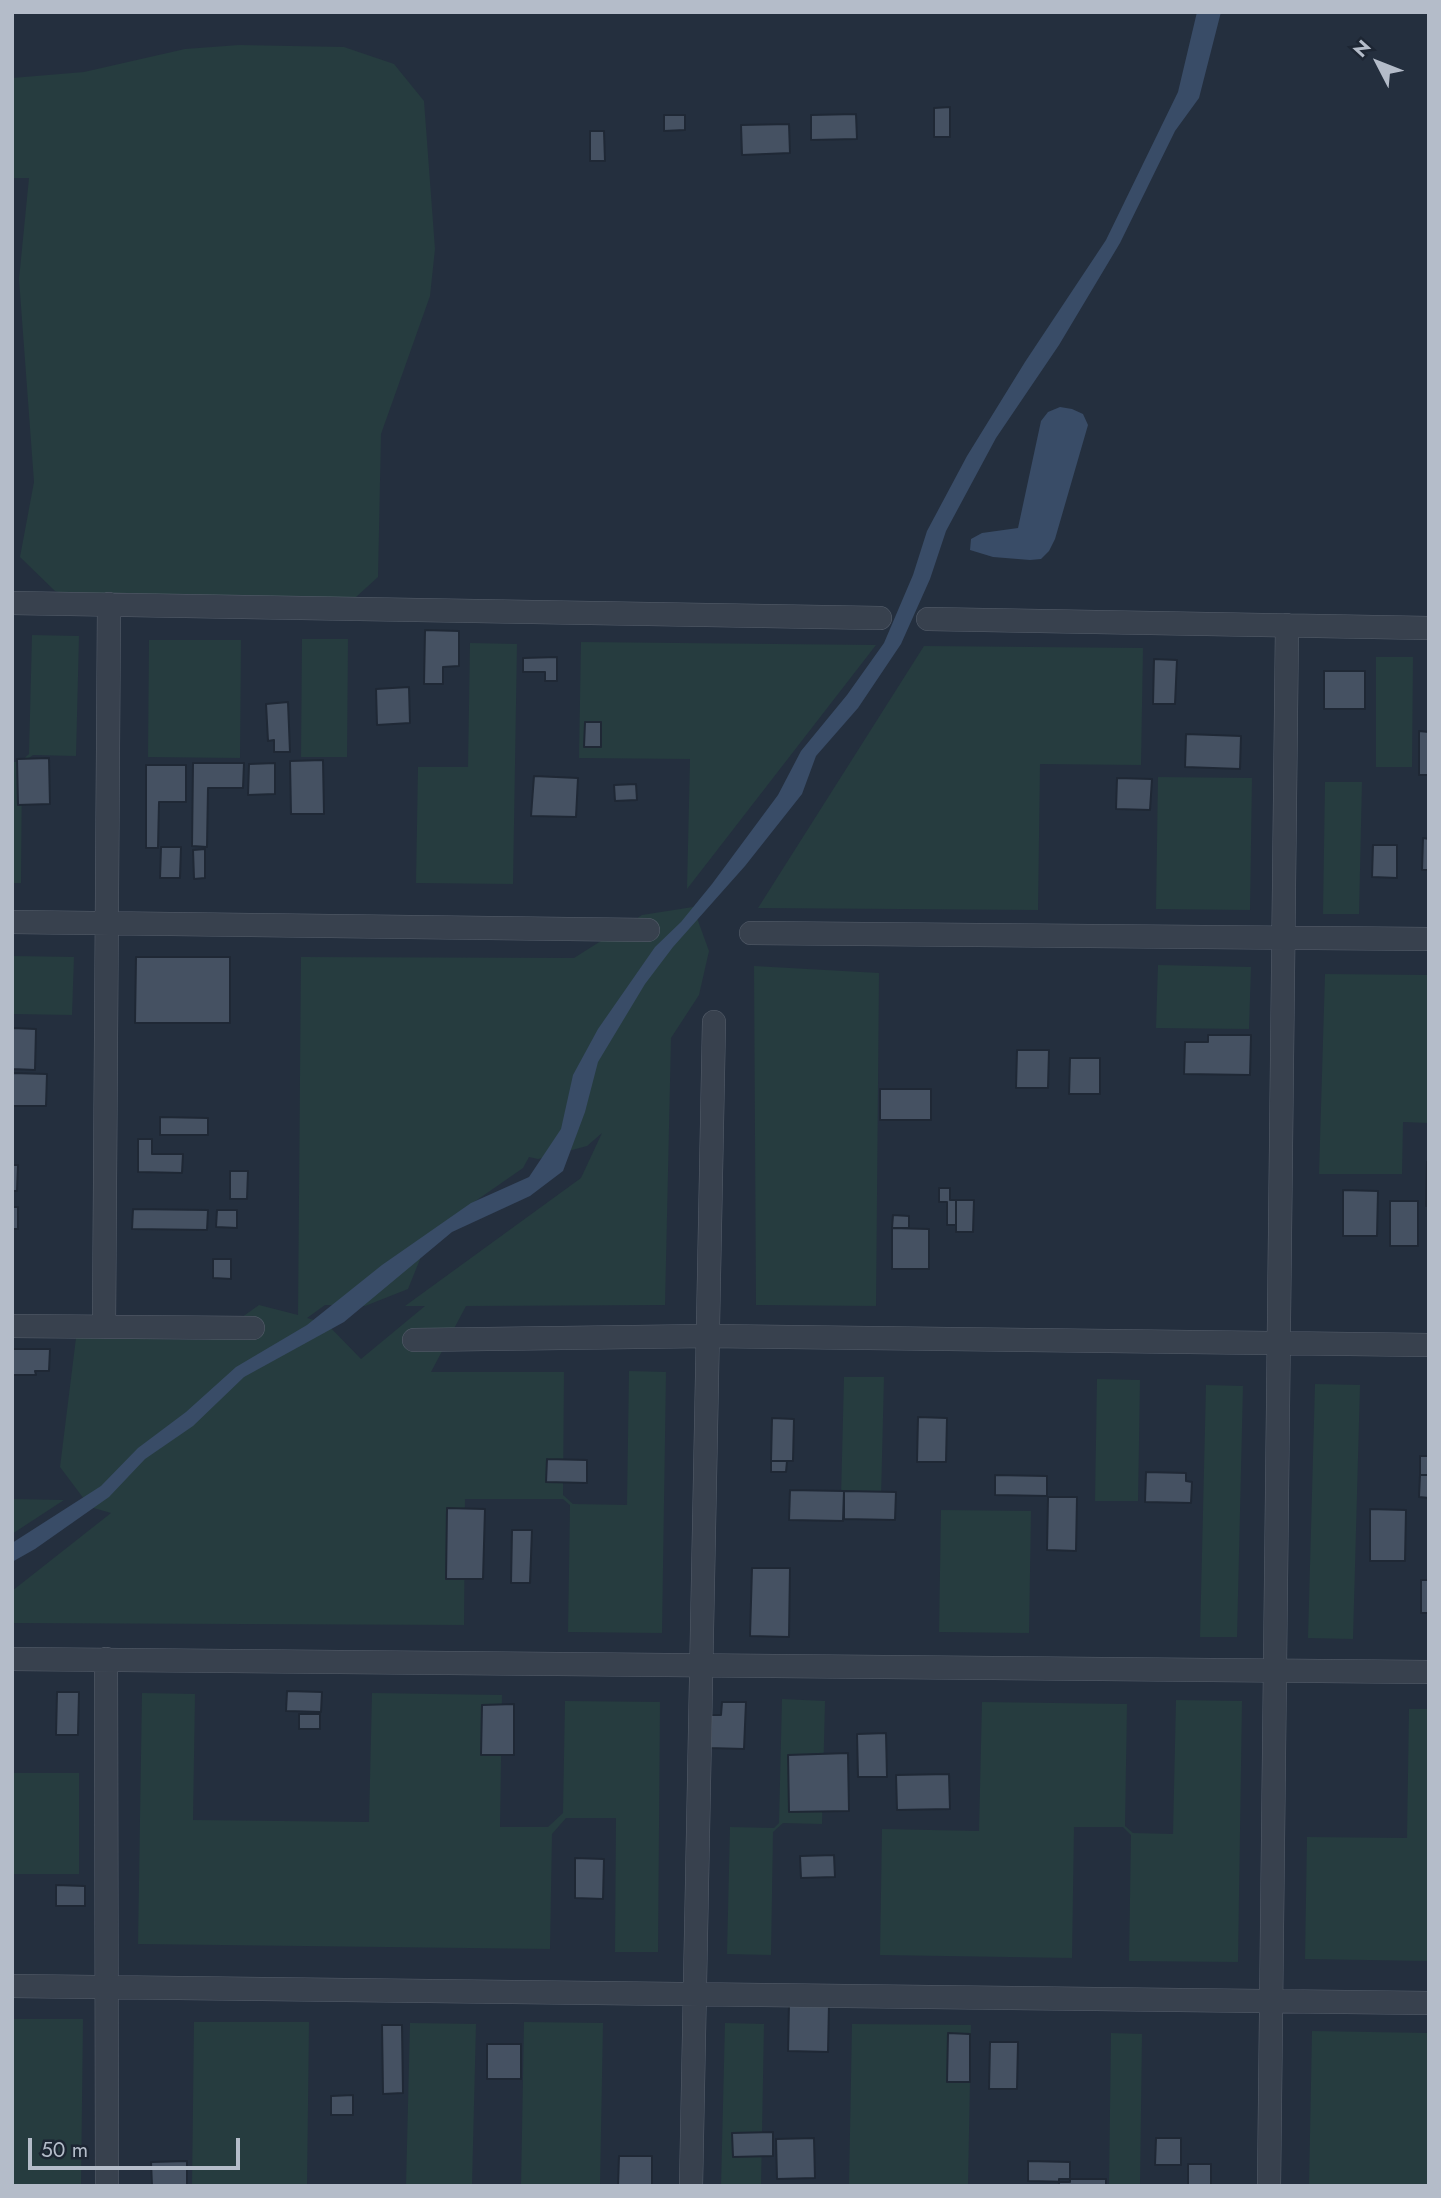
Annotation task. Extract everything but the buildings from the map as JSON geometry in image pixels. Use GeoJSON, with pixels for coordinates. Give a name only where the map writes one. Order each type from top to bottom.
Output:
{"type":"FeatureCollection","features":[{"type":"Feature","properties":{"kind":"street"},"geometry":{"type":"LineString","coordinates":[[12,603],[880,618]]}},
{"type":"Feature","properties":{"kind":"street"},"geometry":{"type":"LineString","coordinates":[[104,1327],[109,604]]}},
{"type":"Feature","properties":{"kind":"street"},"geometry":{"type":"LineString","coordinates":[[928,619],[1429,628]]}},
{"type":"Feature","properties":{"kind":"street"},"geometry":{"type":"LineString","coordinates":[[1269,2186],[1287,625]]}},
{"type":"Feature","properties":{"kind":"street"},"geometry":{"type":"LineString","coordinates":[[12,922],[648,930]]}},
{"type":"Feature","properties":{"kind":"street"},"geometry":{"type":"LineString","coordinates":[[751,933],[1429,939]]}},
{"type":"Feature","properties":{"kind":"street"},"geometry":{"type":"LineString","coordinates":[[691,2186],[714,1022]]}},
{"type":"Feature","properties":{"kind":"street"},"geometry":{"type":"LineString","coordinates":[[12,1326],[253,1328]]}},
{"type":"Feature","properties":{"kind":"street"},"geometry":{"type":"LineString","coordinates":[[414,1339],[708,1336],[1429,1345]]}},
{"type":"Feature","properties":{"kind":"street"},"geometry":{"type":"LineString","coordinates":[[12,1659],[1429,1672]]}},
{"type":"Feature","properties":{"kind":"street"},"geometry":{"type":"LineString","coordinates":[[106,1659],[107,2186]]}},
{"type":"Feature","properties":{"kind":"street"},"geometry":{"type":"LineString","coordinates":[[12,1986],[1429,2003]]}},
{"type":"Feature","properties":{"kind":"green space"},"geometry":{"type":"Polygon","coordinates":[[[239,45],[344,47],[394,64],[424,101],[435,249],[430,296],[381,434],[378,577],[345,607],[102,605],[55,591],[20,557],[34,482],[19,279],[29,178],[12,178],[12,78],[84,72],[185,49],[239,45]]]}},
{"type":"Feature","properties":{"kind":"green space"},"geometry":{"type":"Polygon","coordinates":[[[32,635],[79,636],[76,756],[33,755],[22,763],[21,883],[12,883],[12,762],[20,762],[29,754],[32,635]]]}},
{"type":"Feature","properties":{"kind":"green space"},"geometry":{"type":"Polygon","coordinates":[[[302,639],[348,639],[347,757],[301,757],[302,639]]]}},
{"type":"Feature","properties":{"kind":"green space"},"geometry":{"type":"Polygon","coordinates":[[[149,640],[241,640],[240,758],[148,757],[149,640]]]}},
{"type":"Feature","properties":{"kind":"green space"},"geometry":{"type":"Polygon","coordinates":[[[581,642],[876,645],[687,889],[690,759],[579,758],[581,642]]]}},
{"type":"Feature","properties":{"kind":"green space"},"geometry":{"type":"Polygon","coordinates":[[[470,643],[517,644],[513,884],[416,883],[418,767],[468,767],[470,643]]]}},
{"type":"Feature","properties":{"kind":"green space"},"geometry":{"type":"Polygon","coordinates":[[[924,646],[1143,648],[1141,765],[1040,764],[1038,910],[758,908],[924,646]]]}},
{"type":"Feature","properties":{"kind":"green space"},"geometry":{"type":"Polygon","coordinates":[[[1376,657],[1413,657],[1412,767],[1376,767],[1376,657]]]}},
{"type":"Feature","properties":{"kind":"green space"},"geometry":{"type":"Polygon","coordinates":[[[1158,777],[1252,778],[1250,910],[1156,909],[1158,777]]]}},
{"type":"Feature","properties":{"kind":"green space"},"geometry":{"type":"Polygon","coordinates":[[[1325,782],[1362,782],[1359,914],[1323,914],[1325,782]]]}},
{"type":"Feature","properties":{"kind":"green space"},"geometry":{"type":"Polygon","coordinates":[[[693,907],[709,951],[699,995],[671,1038],[665,1305],[466,1306],[431,1372],[564,1372],[563,1495],[573,1504],[627,1505],[629,1371],[666,1372],[662,1633],[568,1632],[570,1505],[563,1499],[465,1499],[464,1625],[12,1623],[12,1591],[111,1513],[90,1507],[60,1467],[76,1338],[210,1340],[259,1305],[298,1315],[301,957],[574,958],[642,915],[693,907]],[[602,1133],[587,1146],[538,1159],[529,1157],[523,1168],[431,1232],[408,1289],[365,1306],[325,1305],[307,1318],[327,1324],[361,1359],[425,1306],[405,1306],[581,1178],[602,1133]]]}},
{"type":"Feature","properties":{"kind":"green space"},"geometry":{"type":"Polygon","coordinates":[[[12,956],[74,957],[72,1015],[12,1014],[12,956]]]}},
{"type":"Feature","properties":{"kind":"green space"},"geometry":{"type":"Polygon","coordinates":[[[1158,965],[1251,967],[1249,1029],[1156,1028],[1158,965]]]}},
{"type":"Feature","properties":{"kind":"green space"},"geometry":{"type":"Polygon","coordinates":[[[754,966],[879,973],[876,1306],[756,1305],[754,966]]]}},
{"type":"Feature","properties":{"kind":"green space"},"geometry":{"type":"Polygon","coordinates":[[[1325,974],[1429,975],[1429,1123],[1403,1122],[1402,1174],[1319,1174],[1325,974]]]}},
{"type":"Feature","properties":{"kind":"green space"},"geometry":{"type":"Polygon","coordinates":[[[844,1377],[884,1377],[881,1498],[841,1497],[844,1377]]]}},
{"type":"Feature","properties":{"kind":"green space"},"geometry":{"type":"Polygon","coordinates":[[[1097,1379],[1140,1380],[1138,1501],[1095,1501],[1097,1379]]]}},
{"type":"Feature","properties":{"kind":"green space"},"geometry":{"type":"Polygon","coordinates":[[[1315,1384],[1360,1385],[1353,1639],[1308,1638],[1315,1384]]]}},
{"type":"Feature","properties":{"kind":"green space"},"geometry":{"type":"Polygon","coordinates":[[[1206,1385],[1243,1386],[1237,1637],[1200,1637],[1206,1385]]]}},
{"type":"Feature","properties":{"kind":"green space"},"geometry":{"type":"Polygon","coordinates":[[[12,1499],[64,1500],[12,1534],[12,1499]]]}},
{"type":"Feature","properties":{"kind":"green space"},"geometry":{"type":"Polygon","coordinates":[[[941,1510],[1031,1511],[1029,1633],[939,1632],[941,1510]]]}},
{"type":"Feature","properties":{"kind":"green space"},"geometry":{"type":"Polygon","coordinates":[[[142,1693],[195,1694],[193,1820],[369,1822],[372,1693],[502,1695],[500,1827],[548,1827],[563,1813],[565,1701],[660,1702],[658,1952],[615,1952],[616,1818],[566,1818],[552,1834],[550,1949],[138,1944],[142,1693]]]}},
{"type":"Feature","properties":{"kind":"green space"},"geometry":{"type":"Polygon","coordinates":[[[782,1699],[825,1701],[822,1824],[783,1823],[773,1832],[771,1955],[727,1954],[730,1827],[774,1828],[779,1823],[782,1699]]]}},
{"type":"Feature","properties":{"kind":"green space"},"geometry":{"type":"Polygon","coordinates":[[[1176,1700],[1242,1701],[1238,1962],[1129,1961],[1131,1835],[1123,1827],[1074,1827],[1072,1958],[880,1955],[882,1829],[979,1831],[982,1702],[1127,1704],[1125,1826],[1133,1833],[1173,1834],[1176,1700]]]}},
{"type":"Feature","properties":{"kind":"green space"},"geometry":{"type":"Polygon","coordinates":[[[1409,1709],[1429,1709],[1429,1961],[1305,1959],[1307,1837],[1407,1838],[1409,1709]]]}},
{"type":"Feature","properties":{"kind":"green space"},"geometry":{"type":"Polygon","coordinates":[[[12,1773],[79,1773],[79,1874],[12,1874],[12,1773]]]}},
{"type":"Feature","properties":{"kind":"green space"},"geometry":{"type":"Polygon","coordinates":[[[12,2019],[83,2019],[81,2186],[12,2186],[12,2019]]]}},
{"type":"Feature","properties":{"kind":"green space"},"geometry":{"type":"Polygon","coordinates":[[[194,2022],[309,2022],[307,2186],[192,2186],[194,2022]]]}},
{"type":"Feature","properties":{"kind":"green space"},"geometry":{"type":"Polygon","coordinates":[[[524,2022],[603,2023],[600,2186],[521,2186],[524,2022]]]}},
{"type":"Feature","properties":{"kind":"green space"},"geometry":{"type":"Polygon","coordinates":[[[410,2023],[476,2024],[472,2186],[406,2186],[410,2023]]]}},
{"type":"Feature","properties":{"kind":"green space"},"geometry":{"type":"Polygon","coordinates":[[[725,2023],[764,2024],[761,2186],[721,2186],[725,2023]]]}},
{"type":"Feature","properties":{"kind":"green space"},"geometry":{"type":"Polygon","coordinates":[[[852,2024],[971,2025],[968,2186],[849,2186],[852,2024]]]}},
{"type":"Feature","properties":{"kind":"green space"},"geometry":{"type":"Polygon","coordinates":[[[1312,2031],[1429,2033],[1429,2186],[1309,2186],[1312,2031]]]}},
{"type":"Feature","properties":{"kind":"green space"},"geometry":{"type":"Polygon","coordinates":[[[1111,2033],[1142,2034],[1140,2186],[1109,2186],[1111,2033]]]}},
{"type":"Feature","properties":{"kind":"water"},"geometry":{"type":"Polygon","coordinates":[[[1197,12],[1221,12],[1199,98],[1175,131],[1120,243],[1059,345],[996,438],[946,531],[930,579],[901,644],[858,708],[816,756],[802,794],[645,984],[598,1062],[585,1112],[563,1171],[530,1196],[452,1232],[344,1322],[244,1377],[193,1426],[145,1459],[109,1497],[12,1562],[12,1543],[101,1486],[138,1448],[186,1412],[236,1367],[307,1325],[382,1265],[471,1203],[529,1177],[561,1129],[573,1075],[598,1029],[655,947],[681,922],[712,884],[778,795],[801,751],[847,695],[884,643],[913,575],[927,531],[967,456],[1106,240],[1178,92],[1197,12]]]}},
{"type":"Feature","properties":{"kind":"water"},"geometry":{"type":"Polygon","coordinates":[[[1060,407],[1083,414],[1088,425],[1055,539],[1049,551],[1041,559],[1030,560],[993,557],[970,550],[971,539],[982,533],[1018,528],[1041,421],[1048,412],[1060,407]]]}}]}
